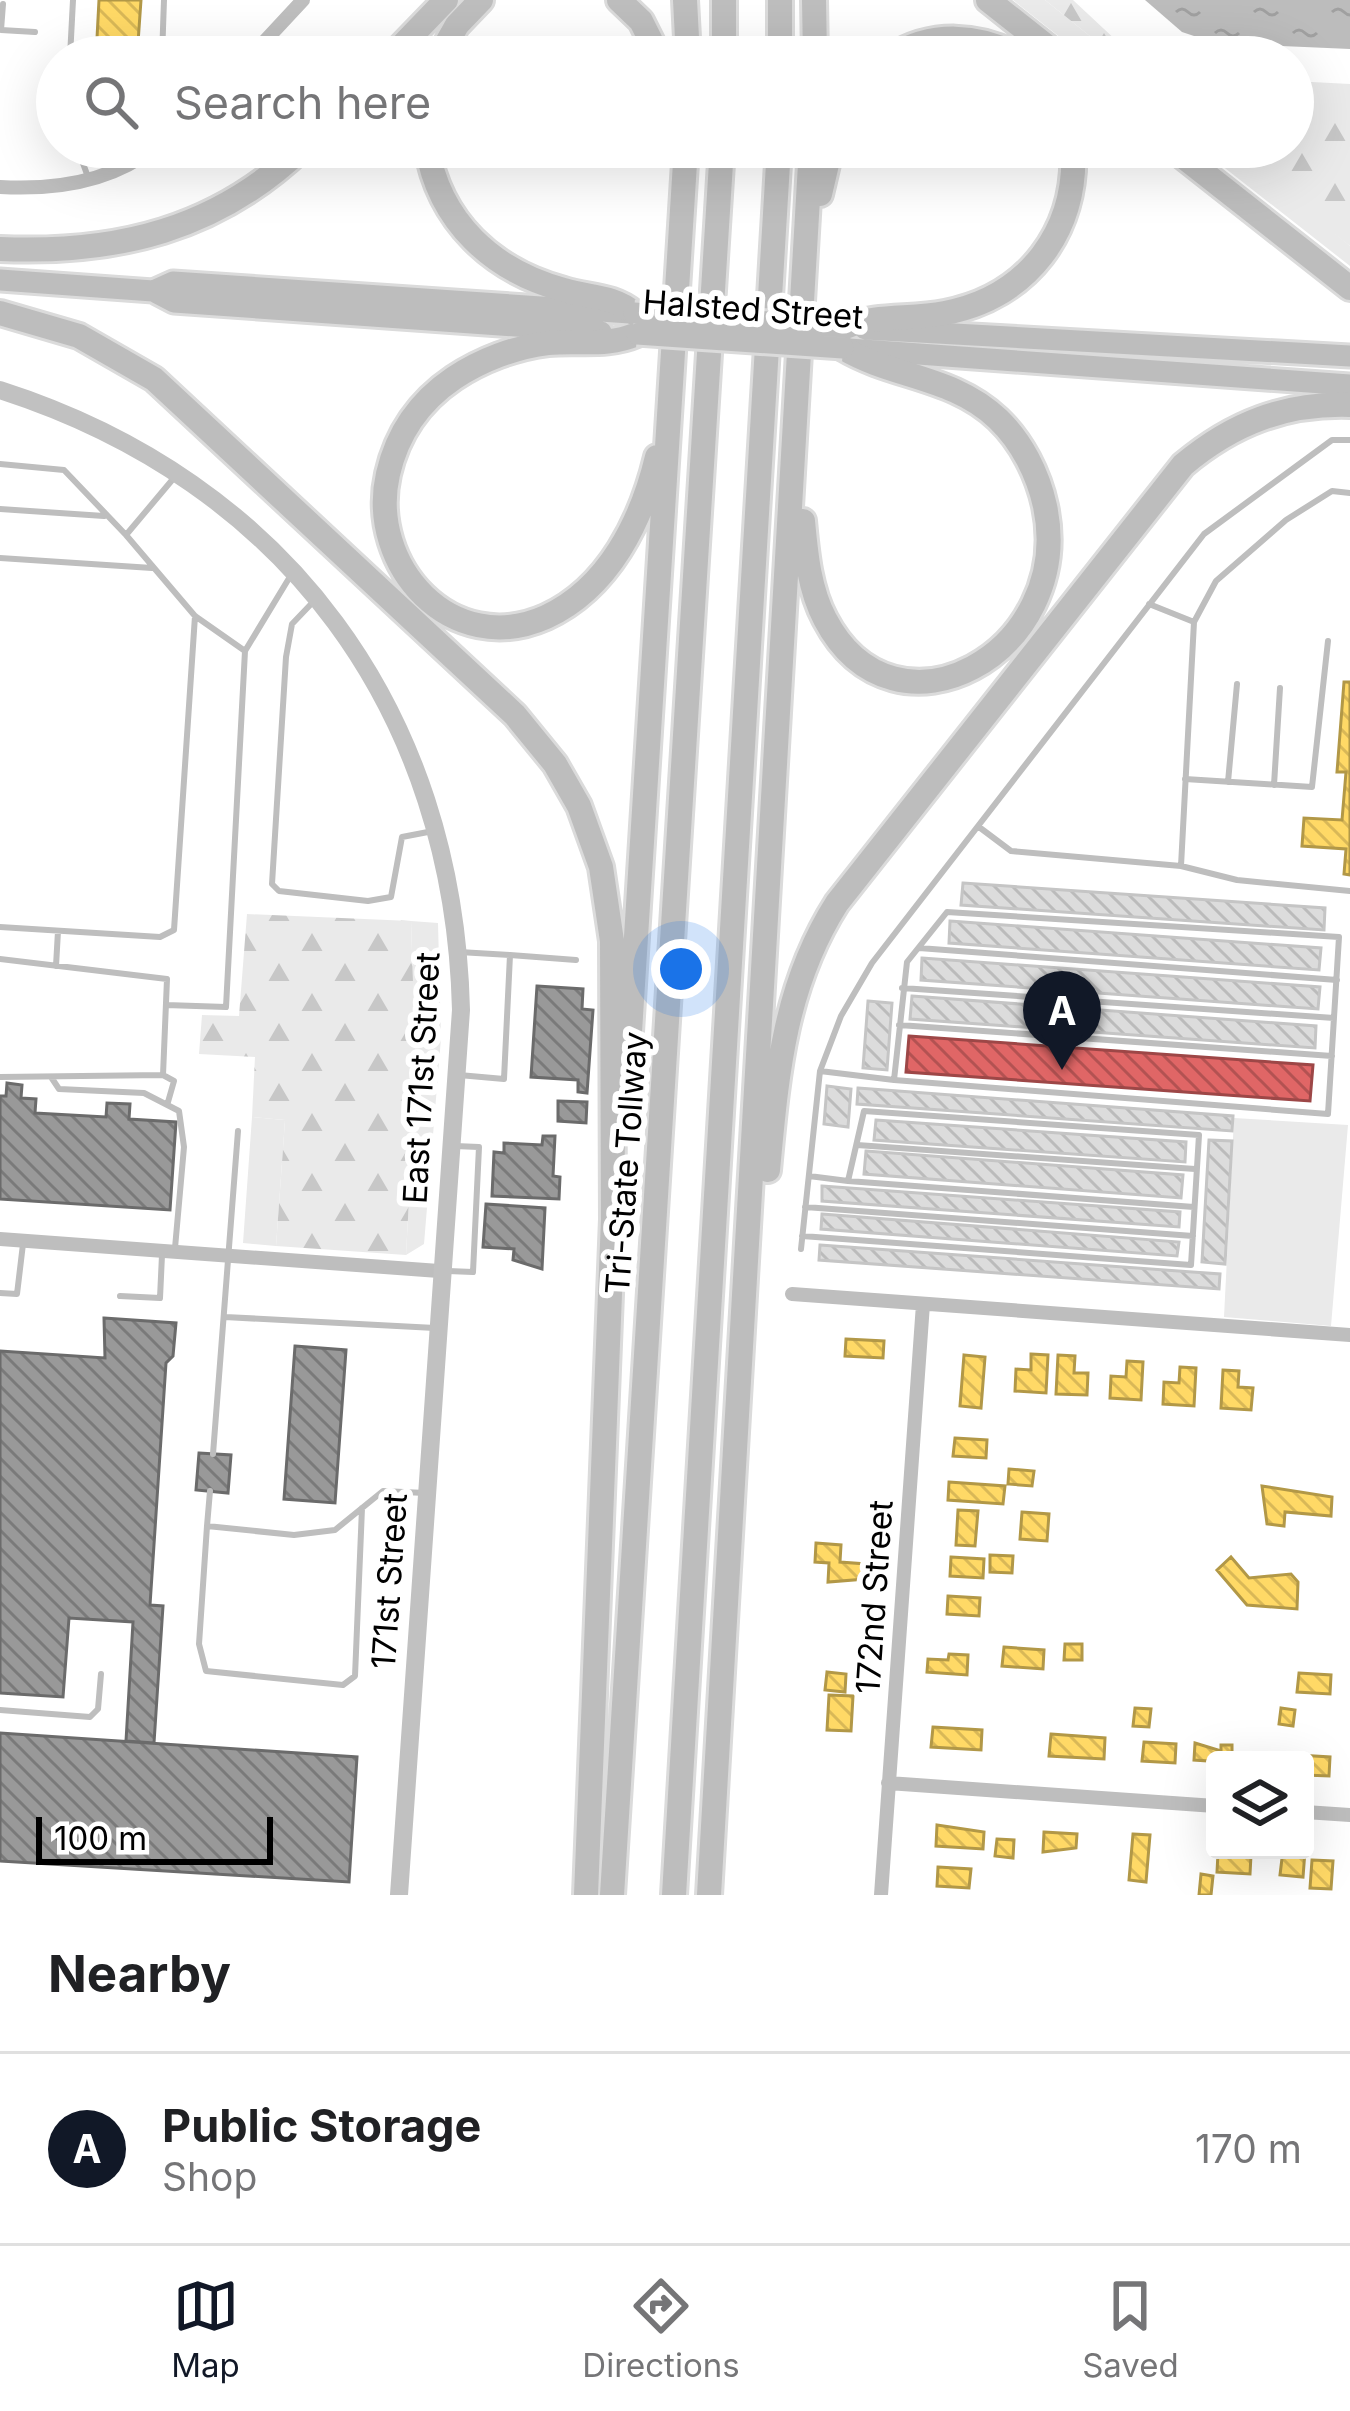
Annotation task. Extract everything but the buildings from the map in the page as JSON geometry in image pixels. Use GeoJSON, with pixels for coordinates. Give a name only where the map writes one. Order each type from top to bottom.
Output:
{"type":"FeatureCollection","features":[{"type":"Feature","properties":{"kind":"highway"},"geometry":{"type":"LineString","coordinates":[[411,36],[446,0]]}},
{"type":"Feature","properties":{"kind":"highway"},"geometry":{"type":"LineString","coordinates":[[454,36],[481,0]]}},
{"type":"Feature","properties":{"kind":"highway"},"geometry":{"type":"LineString","coordinates":[[619,0],[641,21],[648,36]]}},
{"type":"Feature","properties":{"kind":"highway"},"geometry":{"type":"LineString","coordinates":[[685,0],[687,36]]}},
{"type":"Feature","properties":{"kind":"highway"},"geometry":{"type":"LineString","coordinates":[[724,0],[724,36]]}},
{"type":"Feature","properties":{"kind":"highway"},"geometry":{"type":"LineString","coordinates":[[780,0],[780,36]]}},
{"type":"Feature","properties":{"kind":"highway"},"geometry":{"type":"LineString","coordinates":[[814,0],[814,36]]}},
{"type":"Feature","properties":{"kind":"highway"},"geometry":{"type":"LineString","coordinates":[[988,0],[1033,36]]}},
{"type":"Feature","properties":{"kind":"highway"},"geometry":{"type":"LineString","coordinates":[[0,249],[88,250],[164,234],[235,202],[277,168]]}},
{"type":"Feature","properties":{"kind":"highway"},"geometry":{"type":"LineString","coordinates":[[435,168],[452,214],[491,257],[544,284],[616,298],[636,324],[613,345],[545,344],[511,352],[462,373],[424,402],[396,448],[386,483],[387,534],[404,576],[434,606],[483,626],[534,621],[578,597],[608,567],[634,524],[656,461],[664,404],[673,385]]}},
{"type":"Feature","properties":{"kind":"highway"},"geometry":{"type":"LineString","coordinates":[[678,168],[684,216]]}},
{"type":"Feature","properties":{"kind":"highway"},"geometry":{"type":"LineString","coordinates":[[613,1219],[620,1195],[685,168]]}},
{"type":"Feature","properties":{"kind":"highway","name":"Tri-State Tollway"},"geometry":{"type":"LineString","coordinates":[[612,1895],[721,168]]}},
{"type":"Feature","properties":{"kind":"highway"},"geometry":{"type":"LineString","coordinates":[[674,1895],[777,168]]}},
{"type":"Feature","properties":{"kind":"highway"},"geometry":{"type":"LineString","coordinates":[[709,1895],[810,168]]}},
{"type":"Feature","properties":{"kind":"highway"},"geometry":{"type":"LineString","coordinates":[[803,278],[812,256],[827,168]]}},
{"type":"Feature","properties":{"kind":"highway"},"geometry":{"type":"LineString","coordinates":[[796,399],[808,562],[817,601],[839,639],[874,667],[915,679],[964,674],[1001,652],[1032,612],[1047,557],[1046,512],[1026,457],[1004,425],[969,397],[935,380],[868,363],[844,338],[872,316],[906,318],[962,309],[1018,282],[1049,248],[1065,218],[1074,168]]}},
{"type":"Feature","properties":{"kind":"highway"},"geometry":{"type":"LineString","coordinates":[[1198,168],[1350,288]]}},
{"type":"Feature","properties":{"kind":"highway"},"geometry":{"type":"LineString","coordinates":[[0,313],[79,336],[154,379],[515,715],[554,764],[587,826],[609,905],[613,1219],[586,1895]]}},
{"type":"Feature","properties":{"kind":"highway"},"geometry":{"type":"LineString","coordinates":[[736,1464],[780,1046],[800,974],[828,917],[1183,465],[1218,438],[1263,416],[1311,405],[1350,405]]}},
{"type":"Feature","properties":{"kind":"main road","name":"Halsted Street"},"geometry":{"type":"LineString","coordinates":[[0,280],[153,291],[174,302],[844,338],[1350,385]]}},
{"type":"Feature","properties":{"kind":"main road","name":"Halsted Street"},"geometry":{"type":"LineString","coordinates":[[844,338],[1350,356]]}},
{"type":"Feature","properties":{"kind":"street"},"geometry":{"type":"LineString","coordinates":[[270,36],[303,0]]}},
{"type":"Feature","properties":{"kind":"street"},"geometry":{"type":"LineString","coordinates":[[0,187],[38,190],[89,180],[113,168]]}},
{"type":"Feature","properties":{"kind":"street"},"geometry":{"type":"LineString","coordinates":[[0,390],[74,419],[178,478]]}},
{"type":"Feature","properties":{"kind":"street","name":"East 171st Street"},"geometry":{"type":"LineString","coordinates":[[178,478],[260,535],[317,598],[384,691],[419,771],[437,829],[460,952],[439,1271]]}},
{"type":"Feature","properties":{"kind":"street"},"geometry":{"type":"LineString","coordinates":[[0,1239],[439,1271]]}},
{"type":"Feature","properties":{"kind":"street","name":"171st Street"},"geometry":{"type":"LineString","coordinates":[[399,1895],[439,1271]]}},
{"type":"Feature","properties":{"kind":"street"},"geometry":{"type":"LineString","coordinates":[[792,1294],[1350,1335]]}},
{"type":"Feature","properties":{"kind":"street","name":"172nd Street"},"geometry":{"type":"LineString","coordinates":[[881,1895],[923,1304]]}},
{"type":"Feature","properties":{"kind":"street"},"geometry":{"type":"LineString","coordinates":[[888,1783],[1206,1805]]}},
{"type":"Feature","properties":{"kind":"street"},"geometry":{"type":"LineString","coordinates":[[1314,1813],[1350,1816]]}},
{"type":"Feature","properties":{"kind":"lane"},"geometry":{"type":"LineString","coordinates":[[71,36],[73,0]]}},
{"type":"Feature","properties":{"kind":"lane"},"geometry":{"type":"LineString","coordinates":[[163,36],[164,0]]}},
{"type":"Feature","properties":{"kind":"lane"},"geometry":{"type":"LineString","coordinates":[[2,3],[1,30],[35,32]]}},
{"type":"Feature","properties":{"kind":"lane"},"geometry":{"type":"LineString","coordinates":[[85,168],[89,180]]}},
{"type":"Feature","properties":{"kind":"lane"},"geometry":{"type":"LineString","coordinates":[[801,1249],[820,1071],[841,1016],[872,963],[1204,534],[1332,440],[1350,440]]}},
{"type":"Feature","properties":{"kind":"lane"},"geometry":{"type":"LineString","coordinates":[[0,464],[64,470],[195,616],[245,651]]}},
{"type":"Feature","properties":{"kind":"lane"},"geometry":{"type":"LineString","coordinates":[[127,535],[178,478]]}},
{"type":"Feature","properties":{"kind":"lane"},"geometry":{"type":"LineString","coordinates":[[1181,866],[1194,622],[1216,581],[1286,520],[1332,491],[1350,493]]}},
{"type":"Feature","properties":{"kind":"lane"},"geometry":{"type":"LineString","coordinates":[[0,509],[108,516]]}},
{"type":"Feature","properties":{"kind":"lane"},"geometry":{"type":"LineString","coordinates":[[0,558],[154,568]]}},
{"type":"Feature","properties":{"kind":"lane"},"geometry":{"type":"LineString","coordinates":[[166,1005],[226,1007],[245,651],[293,572]]}},
{"type":"Feature","properties":{"kind":"lane"},"geometry":{"type":"LineString","coordinates":[[317,598],[292,624],[286,657],[272,884],[280,891],[368,901],[391,897],[402,837],[437,829]]}},
{"type":"Feature","properties":{"kind":"lane"},"geometry":{"type":"LineString","coordinates":[[1149,604],[1194,622]]}},
{"type":"Feature","properties":{"kind":"lane"},"geometry":{"type":"LineString","coordinates":[[0,928],[160,937],[174,930],[195,616]]}},
{"type":"Feature","properties":{"kind":"lane"},"geometry":{"type":"LineString","coordinates":[[1186,779],[1312,787],[1328,641]]}},
{"type":"Feature","properties":{"kind":"lane"},"geometry":{"type":"LineString","coordinates":[[1228,782],[1237,684]]}},
{"type":"Feature","properties":{"kind":"lane"},"geometry":{"type":"LineString","coordinates":[[1274,785],[1280,688]]}},
{"type":"Feature","properties":{"kind":"lane"},"geometry":{"type":"LineString","coordinates":[[979,827],[1011,851],[1181,866],[1237,880],[1350,891]]}},
{"type":"Feature","properties":{"kind":"lane"},"geometry":{"type":"LineString","coordinates":[[820,1071],[894,1080],[1328,1114],[1340,938],[947,912],[907,962],[894,1080]]}},
{"type":"Feature","properties":{"kind":"lane"},"geometry":{"type":"LineString","coordinates":[[56,966],[58,931]]}},
{"type":"Feature","properties":{"kind":"lane"},"geometry":{"type":"LineString","coordinates":[[920,948],[1336,980]]}},
{"type":"Feature","properties":{"kind":"lane"},"geometry":{"type":"LineString","coordinates":[[460,952],[576,960]]}},
{"type":"Feature","properties":{"kind":"lane"},"geometry":{"type":"LineString","coordinates":[[455,1074],[504,1079],[510,955]]}},
{"type":"Feature","properties":{"kind":"lane"},"geometry":{"type":"LineString","coordinates":[[0,959],[167,979],[163,1075]]}},
{"type":"Feature","properties":{"kind":"lane"},"geometry":{"type":"LineString","coordinates":[[902,988],[1334,1018]]}},
{"type":"Feature","properties":{"kind":"lane"},"geometry":{"type":"LineString","coordinates":[[899,1025],[1332,1056]]}},
{"type":"Feature","properties":{"kind":"lane"},"geometry":{"type":"LineString","coordinates":[[0,1077],[163,1075],[174,1081],[168,1102]]}},
{"type":"Feature","properties":{"kind":"lane"},"geometry":{"type":"LineString","coordinates":[[51,1077],[58,1090],[143,1093],[179,1111],[184,1147],[160,1298],[119,1296]]}},
{"type":"Feature","properties":{"kind":"lane"},"geometry":{"type":"LineString","coordinates":[[802,1235],[1191,1265],[1199,1135],[864,1111],[848,1180]]}},
{"type":"Feature","properties":{"kind":"lane"},"geometry":{"type":"LineString","coordinates":[[213,1454],[238,1131]]}},
{"type":"Feature","properties":{"kind":"lane"},"geometry":{"type":"LineString","coordinates":[[439,1271],[473,1272],[478,1148],[449,1145]]}},
{"type":"Feature","properties":{"kind":"lane"},"geometry":{"type":"LineString","coordinates":[[857,1145],[1196,1169]]}},
{"type":"Feature","properties":{"kind":"lane"},"geometry":{"type":"LineString","coordinates":[[809,1176],[1195,1207]]}},
{"type":"Feature","properties":{"kind":"lane"},"geometry":{"type":"LineString","coordinates":[[805,1207],[1193,1236]]}},
{"type":"Feature","properties":{"kind":"lane"},"geometry":{"type":"LineString","coordinates":[[0,1293],[17,1294],[23,1241]]}},
{"type":"Feature","properties":{"kind":"lane"},"geometry":{"type":"LineString","coordinates":[[225,1317],[435,1328]]}},
{"type":"Feature","properties":{"kind":"lane"},"geometry":{"type":"LineString","coordinates":[[210,1491],[199,1644],[206,1671],[344,1684],[355,1676],[362,1508]]}},
{"type":"Feature","properties":{"kind":"lane"},"geometry":{"type":"LineString","coordinates":[[207,1526],[294,1534],[335,1530],[383,1491],[424,1493]]}},
{"type":"Feature","properties":{"kind":"lane"},"geometry":{"type":"LineString","coordinates":[[0,1710],[90,1717],[98,1709],[101,1674]]}},
{"type":"Feature","properties":{"kind":"green space"},"geometry":{"type":"Polygon","coordinates":[[[1013,0],[1045,0],[1090,36],[1058,36],[1013,0]]]}},
{"type":"Feature","properties":{"kind":"green space"},"geometry":{"type":"Polygon","coordinates":[[[1045,0],[1073,0],[1112,36],[1090,36],[1045,0]]]}},
{"type":"Feature","properties":{"kind":"green space"},"geometry":{"type":"Polygon","coordinates":[[[1314,82],[1350,84],[1350,246],[1250,168],[1314,168],[1314,82]]]}},
{"type":"Feature","properties":{"kind":"green space"},"geometry":{"type":"Polygon","coordinates":[[[1225,168],[1253,168],[1277,185],[1350,246],[1350,266],[1225,168]]]}},
{"type":"Feature","properties":{"kind":"green space"},"geometry":{"type":"Polygon","coordinates":[[[247,914],[411,921],[416,1072],[406,1255],[276,1246],[285,1120],[252,1117],[255,1057],[199,1054],[202,1015],[239,1016],[247,914]]]}},
{"type":"Feature","properties":{"kind":"green space"},"geometry":{"type":"Polygon","coordinates":[[[411,921],[438,923],[441,1038],[424,1244],[406,1255],[416,1072],[411,921]]]}},
{"type":"Feature","properties":{"kind":"green space"},"geometry":{"type":"Polygon","coordinates":[[[252,1117],[285,1120],[276,1246],[243,1243],[252,1117]]]}},
{"type":"Feature","properties":{"kind":"green space"},"geometry":{"type":"Polygon","coordinates":[[[1234,1118],[1348,1125],[1331,1326],[1224,1317],[1234,1118]]]}},
{"type":"Feature","properties":{"kind":"water"},"geometry":{"type":"Polygon","coordinates":[[[1145,0],[1350,0],[1350,49],[1314,47],[1314,36],[1194,36],[1182,32],[1145,0]]]}},
{"type":"Feature","properties":{"kind":"place","name":"Public Storage"},"geometry":{"type":"Point","coordinates":[1062,1070]}}]}
